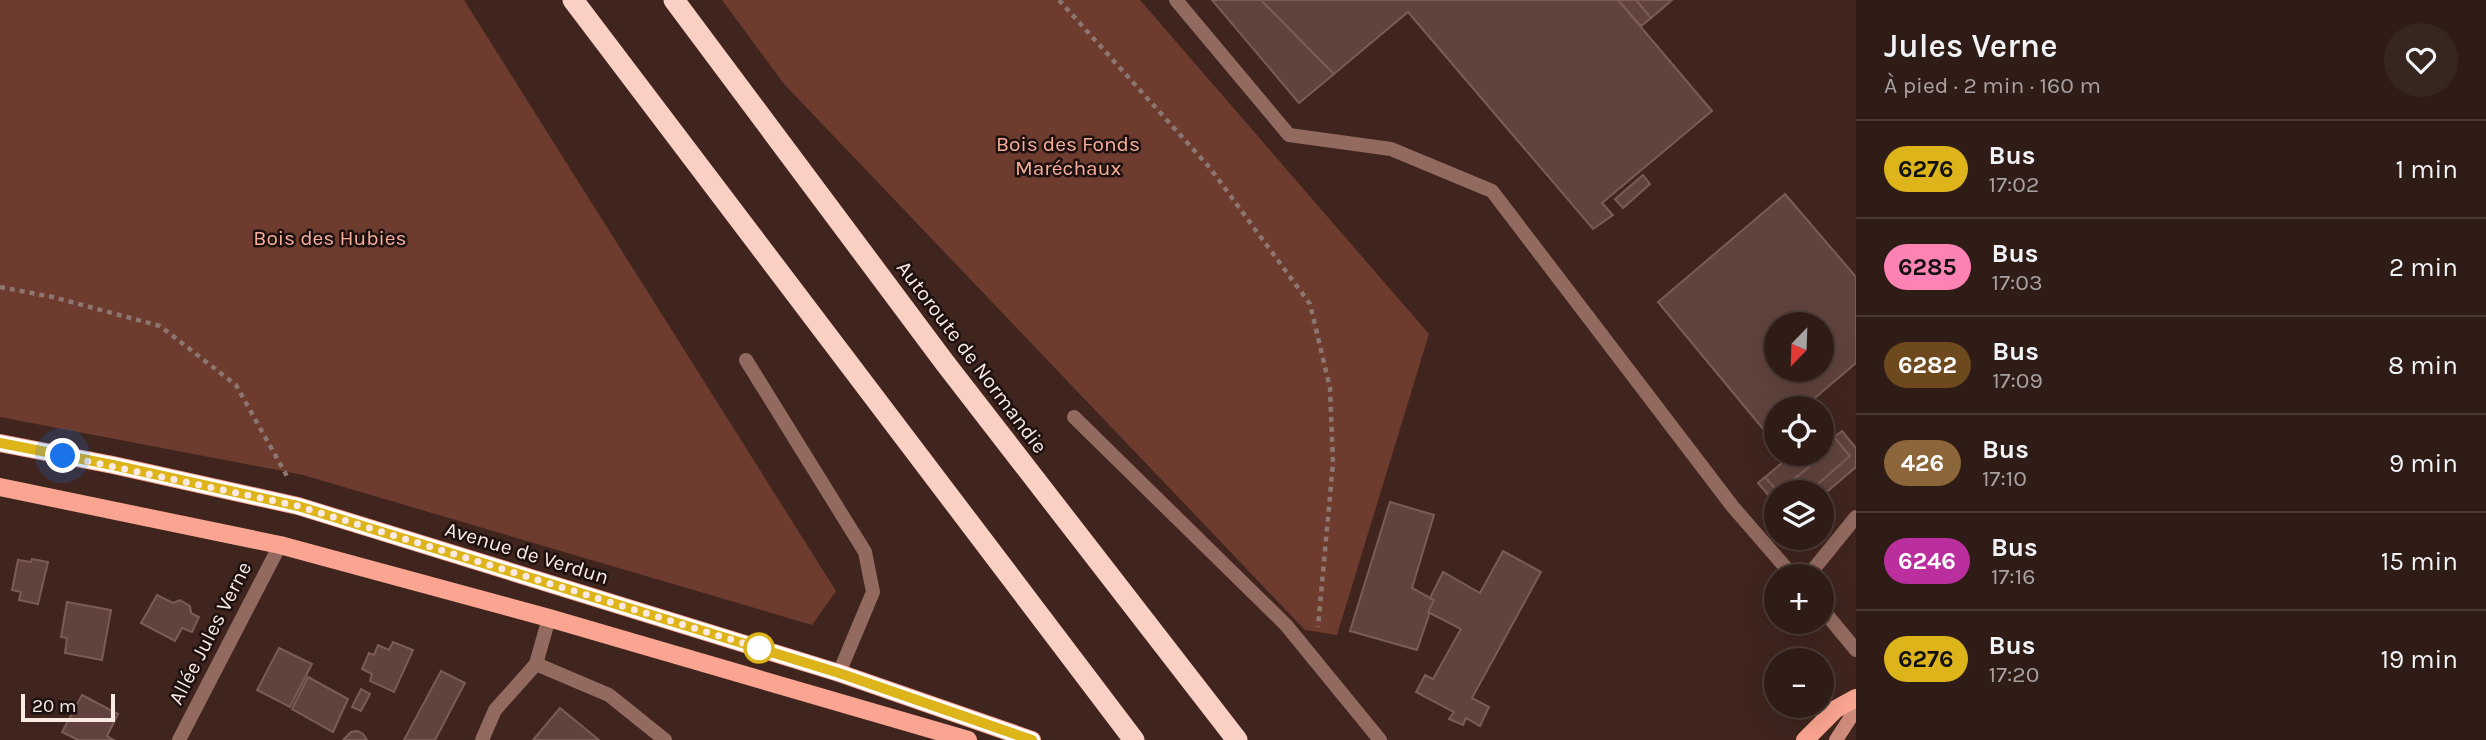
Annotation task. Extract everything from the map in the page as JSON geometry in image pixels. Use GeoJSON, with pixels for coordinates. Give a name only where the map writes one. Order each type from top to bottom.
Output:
{"type":"FeatureCollection","features":[{"type":"Feature","properties":{"kind":"highway"},"geometry":{"type":"LineString","coordinates":[[573,0],[1133,740]]}},
{"type":"Feature","properties":{"kind":"highway","name":"Autoroute de Normandie"},"geometry":{"type":"LineString","coordinates":[[674,0],[944,363],[1237,740]]}},
{"type":"Feature","properties":{"kind":"main road","name":"Avenue de Verdun"},"geometry":{"type":"LineString","coordinates":[[0,443],[298,506],[839,673],[1032,740]]}},
{"type":"Feature","properties":{"kind":"main road"},"geometry":{"type":"LineString","coordinates":[[0,487],[280,545],[549,618],[968,740]]}},
{"type":"Feature","properties":{"kind":"main road"},"geometry":{"type":"LineString","coordinates":[[1805,740],[1836,709],[1856,698]]}},
{"type":"Feature","properties":{"kind":"main road"},"geometry":{"type":"LineString","coordinates":[[1836,740],[1856,709]]}},
{"type":"Feature","properties":{"kind":"street"},"geometry":{"type":"LineString","coordinates":[[1176,0],[1289,135],[1391,149],[1492,191],[1733,507],[1783,564]]}},
{"type":"Feature","properties":{"kind":"street"},"geometry":{"type":"LineString","coordinates":[[746,360],[865,552],[873,592],[839,673]]}},
{"type":"Feature","properties":{"kind":"street"},"geometry":{"type":"LineString","coordinates":[[1074,417],[1286,625],[1380,740]]}},
{"type":"Feature","properties":{"kind":"street"},"geometry":{"type":"LineString","coordinates":[[1818,564],[1856,517]]}},
{"type":"Feature","properties":{"kind":"street","name":"Allée Jules Verne"},"geometry":{"type":"LineString","coordinates":[[178,740],[280,545]]}},
{"type":"Feature","properties":{"kind":"street"},"geometry":{"type":"LineString","coordinates":[[482,740],[495,710],[536,664],[549,618]]}},
{"type":"Feature","properties":{"kind":"street"},"geometry":{"type":"LineString","coordinates":[[1834,623],[1856,650]]}},
{"type":"Feature","properties":{"kind":"street"},"geometry":{"type":"LineString","coordinates":[[536,664],[609,695],[665,740]]}},
{"type":"Feature","properties":{"kind":"path"},"geometry":{"type":"LineString","coordinates":[[1059,0],[1210,168],[1310,304],[1330,388],[1333,463],[1317,642],[1320,667]]}},
{"type":"Feature","properties":{"kind":"path"},"geometry":{"type":"LineString","coordinates":[[0,287],[54,297],[160,326],[236,385],[294,488]]}},
{"type":"Feature","properties":{"kind":"green space","name":"Bois des Hubies"},"geometry":{"type":"Polygon","coordinates":[[[0,0],[464,0],[836,591],[812,625],[303,475],[0,417],[0,0]]]}},
{"type":"Feature","properties":{"kind":"green space","name":"Bois des Fonds Maréchaux"},"geometry":{"type":"Polygon","coordinates":[[[722,0],[1140,0],[1429,334],[1337,635],[1305,630],[784,84],[722,0]]]}},
{"type":"Feature","properties":{"kind":"building"},"geometry":{"type":"Polygon","coordinates":[[[1212,0],[1261,0],[1334,74],[1299,103],[1212,0]]]}},
{"type":"Feature","properties":{"kind":"building"},"geometry":{"type":"Polygon","coordinates":[[[1261,0],[1618,0],[1712,111],[1602,203],[1613,215],[1593,229],[1408,12],[1334,74],[1261,0]]]}},
{"type":"Feature","properties":{"kind":"building"},"geometry":{"type":"Polygon","coordinates":[[[1618,0],[1636,0],[1651,18],[1641,26],[1618,0]]]}},
{"type":"Feature","properties":{"kind":"building"},"geometry":{"type":"Polygon","coordinates":[[[1636,0],[1672,0],[1651,18],[1636,0]]]}},
{"type":"Feature","properties":{"kind":"building"},"geometry":{"type":"Polygon","coordinates":[[[1643,175],[1650,184],[1623,208],[1615,199],[1643,175]]]}},
{"type":"Feature","properties":{"kind":"building"},"geometry":{"type":"Polygon","coordinates":[[[1785,194],[1856,277],[1856,363],[1834,382],[1834,312],[1764,312],[1764,382],[1834,382],[1817,396],[1764,396],[1764,430],[1658,302],[1785,194]]]}},
{"type":"Feature","properties":{"kind":"building"},"geometry":{"type":"Polygon","coordinates":[[[1842,431],[1856,448],[1856,467],[1834,486],[1834,480],[1823,480],[1850,456],[1834,437],[1842,431]]]}},
{"type":"Feature","properties":{"kind":"building"},"geometry":{"type":"Polygon","coordinates":[[[1834,437],[1850,456],[1823,480],[1794,480],[1810,466],[1834,466],[1834,437]]]}},
{"type":"Feature","properties":{"kind":"building"},"geometry":{"type":"Polygon","coordinates":[[[1778,466],[1810,466],[1793,480],[1768,480],[1765,477],[1778,466]]]}},
{"type":"Feature","properties":{"kind":"building"},"geometry":{"type":"Polygon","coordinates":[[[1765,477],[1768,480],[1764,480],[1764,490],[1758,483],[1765,477]]]}},
{"type":"Feature","properties":{"kind":"building"},"geometry":{"type":"Polygon","coordinates":[[[1390,502],[1434,515],[1412,588],[1434,600],[1417,650],[1350,631],[1390,502]]]}},
{"type":"Feature","properties":{"kind":"building"},"geometry":{"type":"Polygon","coordinates":[[[1503,551],[1541,572],[1472,698],[1489,707],[1480,726],[1466,718],[1463,725],[1449,719],[1454,712],[1416,692],[1425,675],[1433,679],[1461,629],[1428,612],[1434,600],[1430,598],[1443,572],[1480,593],[1503,551]]]}},
{"type":"Feature","properties":{"kind":"building"},"geometry":{"type":"Polygon","coordinates":[[[32,559],[48,562],[38,604],[19,600],[21,592],[12,590],[18,560],[31,562],[32,559]]]}},
{"type":"Feature","properties":{"kind":"building"},"geometry":{"type":"Polygon","coordinates":[[[157,595],[173,603],[180,600],[190,606],[191,613],[199,617],[192,632],[182,628],[175,641],[141,623],[157,595]]]}},
{"type":"Feature","properties":{"kind":"building"},"geometry":{"type":"Polygon","coordinates":[[[67,602],[111,610],[102,660],[65,653],[67,638],[61,637],[67,602]]]}},
{"type":"Feature","properties":{"kind":"building"},"geometry":{"type":"Polygon","coordinates":[[[393,642],[413,650],[394,692],[370,681],[372,674],[362,669],[369,653],[374,655],[378,645],[389,650],[393,642]]]}},
{"type":"Feature","properties":{"kind":"building"},"geometry":{"type":"Polygon","coordinates":[[[279,648],[312,664],[290,707],[257,690],[279,648]]]}},
{"type":"Feature","properties":{"kind":"building"},"geometry":{"type":"Polygon","coordinates":[[[441,671],[465,683],[435,740],[404,740],[441,671]]]}},
{"type":"Feature","properties":{"kind":"building"},"geometry":{"type":"Polygon","coordinates":[[[308,677],[348,699],[333,732],[292,709],[308,677]]]}},
{"type":"Feature","properties":{"kind":"building"},"geometry":{"type":"Polygon","coordinates":[[[361,689],[370,694],[361,711],[352,707],[361,689]]]}},
{"type":"Feature","properties":{"kind":"building"},"geometry":{"type":"Polygon","coordinates":[[[82,695],[118,714],[107,736],[114,740],[78,740],[62,732],[82,695]]]}},
{"type":"Feature","properties":{"kind":"building"},"geometry":{"type":"Polygon","coordinates":[[[560,708],[599,740],[533,740],[560,708]]]}},
{"type":"Feature","properties":{"kind":"building"},"geometry":{"type":"Polygon","coordinates":[[[358,731],[367,740],[343,740],[351,732],[358,731]]]}},
{"type":"Feature","properties":{"kind":"bus line","name":"6276"},"geometry":{"type":"LineString","coordinates":[[0,443],[298,506],[839,673],[1032,740]]}},
{"type":"Feature","properties":{"kind":"route"},"geometry":{"type":"LineString","coordinates":[[63,456],[298,506],[762,649],[759,648]]}}]}
